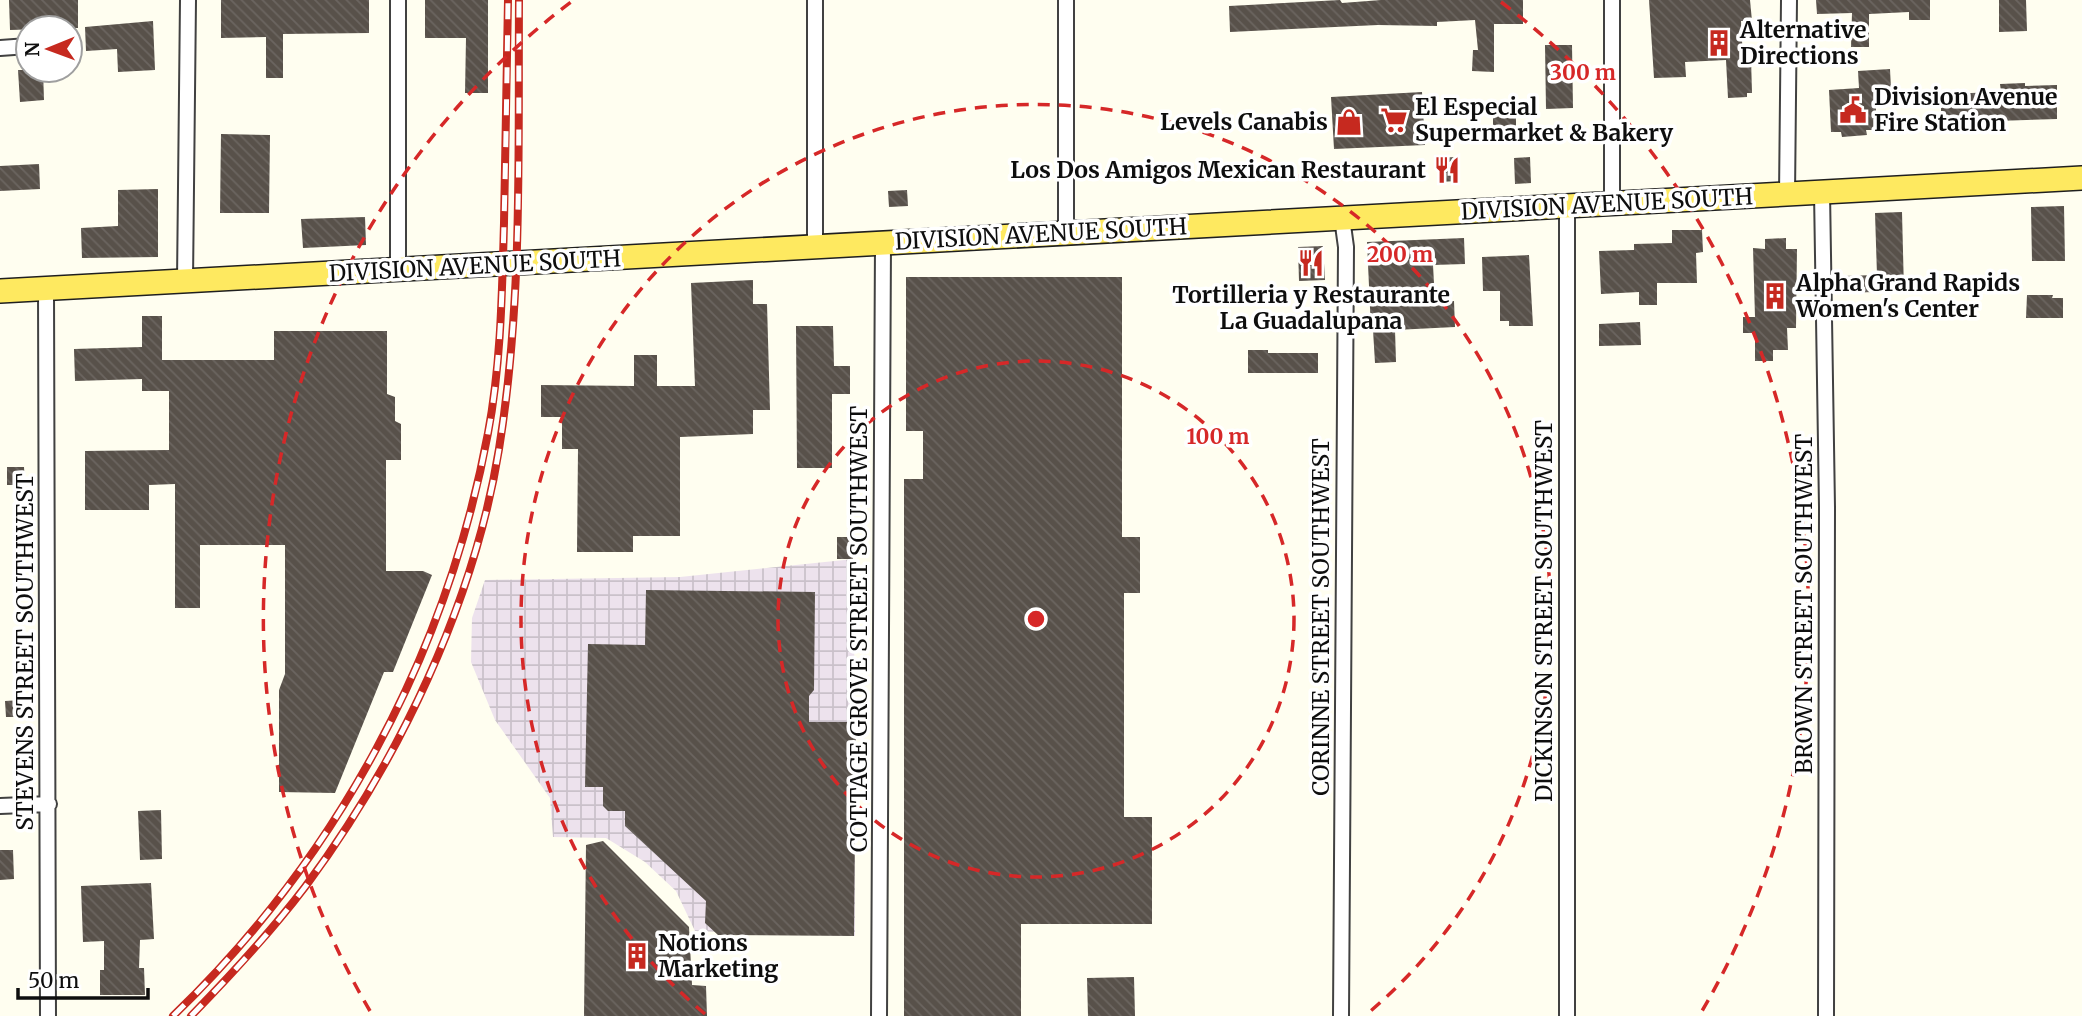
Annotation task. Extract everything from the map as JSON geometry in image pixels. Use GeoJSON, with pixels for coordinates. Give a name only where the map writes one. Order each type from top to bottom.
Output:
{"type":"FeatureCollection","features":[{"type":"Feature","properties":{"kind":"main road","name":"DIVISION AVENUE SOUTH"},"geometry":{"type":"LineString","coordinates":[[0,291],[2082,178]]}},
{"type":"Feature","properties":{"kind":"street"},"geometry":{"type":"LineString","coordinates":[[185,281],[188,0]]}},
{"type":"Feature","properties":{"kind":"street"},"geometry":{"type":"LineString","coordinates":[[398,0],[398,270]]}},
{"type":"Feature","properties":{"kind":"street"},"geometry":{"type":"LineString","coordinates":[[814,248],[815,0]]}},
{"type":"Feature","properties":{"kind":"street"},"geometry":{"type":"LineString","coordinates":[[1066,0],[1066,234]]}},
{"type":"Feature","properties":{"kind":"street"},"geometry":{"type":"LineString","coordinates":[[1612,0],[1612,204]]}},
{"type":"Feature","properties":{"kind":"street"},"geometry":{"type":"LineString","coordinates":[[1787,195],[1789,0]]}},
{"type":"Feature","properties":{"kind":"street","name":"BROWN STREET SOUTHWEST"},"geometry":{"type":"LineString","coordinates":[[1822,192],[1827,507],[1826,1016]]}},
{"type":"Feature","properties":{"kind":"street","name":"DICKINSON STREET SOUTHWEST"},"geometry":{"type":"LineString","coordinates":[[1567,206],[1567,1016]]}},
{"type":"Feature","properties":{"kind":"street","name":"CORINNE STREET SOUTHWEST"},"geometry":{"type":"LineString","coordinates":[[1341,1016],[1346,261],[1342,218]]}},
{"type":"Feature","properties":{"kind":"street","name":"COTTAGE GROVE STREET SOUTHWEST"},"geometry":{"type":"LineString","coordinates":[[879,1016],[883,243]]}},
{"type":"Feature","properties":{"kind":"street","name":"STEVENS STREET SOUTHWEST"},"geometry":{"type":"LineString","coordinates":[[46,288],[48,1016]]}},
{"type":"Feature","properties":{"kind":"street"},"geometry":{"type":"LineString","coordinates":[[0,806],[49,804]]}},
{"type":"Feature","properties":{"kind":"shaded area"},"geometry":{"type":"Polygon","coordinates":[[[854,559],[855,936],[695,931],[676,891],[645,862],[606,838],[553,837],[550,798],[495,720],[471,662],[472,618],[485,580],[680,577],[854,559]]]}},
{"type":"Feature","properties":{"kind":"building"},"geometry":{"type":"Polygon","coordinates":[[[9,0],[78,0],[78,14],[14,14],[14,30],[10,30],[9,0]]]}},
{"type":"Feature","properties":{"kind":"building"},"geometry":{"type":"Polygon","coordinates":[[[221,0],[369,0],[369,33],[283,34],[283,78],[266,78],[266,37],[221,38],[221,0]]]}},
{"type":"Feature","properties":{"kind":"building"},"geometry":{"type":"Polygon","coordinates":[[[425,0],[488,0],[488,93],[465,93],[466,38],[425,38],[425,0]]]}},
{"type":"Feature","properties":{"kind":"building"},"geometry":{"type":"Polygon","coordinates":[[[1340,0],[1342,3],[1381,0],[1523,0],[1523,24],[1494,24],[1494,72],[1472,71],[1473,50],[1478,50],[1475,20],[1437,22],[1437,26],[1378,25],[1230,32],[1229,6],[1340,0]]]}},
{"type":"Feature","properties":{"kind":"building","name":"Alternative Directions"},"geometry":{"type":"Polygon","coordinates":[[[1649,0],[1750,0],[1752,21],[1741,21],[1743,59],[1751,58],[1752,93],[1747,93],[1747,97],[1728,98],[1726,60],[1685,62],[1686,77],[1654,78],[1649,0]]]}},
{"type":"Feature","properties":{"kind":"building"},"geometry":{"type":"Polygon","coordinates":[[[1816,0],[1930,0],[1930,20],[1909,20],[1909,12],[1869,14],[1869,47],[1851,47],[1852,13],[1817,14],[1816,0]]]}},
{"type":"Feature","properties":{"kind":"building"},"geometry":{"type":"Polygon","coordinates":[[[1999,0],[2026,0],[2027,31],[1999,32],[1999,0]]]}},
{"type":"Feature","properties":{"kind":"building"},"geometry":{"type":"Polygon","coordinates":[[[153,21],[155,70],[118,72],[117,49],[86,51],[85,27],[153,21]]]}},
{"type":"Feature","properties":{"kind":"building"},"geometry":{"type":"Polygon","coordinates":[[[1545,45],[1572,45],[1573,108],[1546,109],[1545,45]]]}},
{"type":"Feature","properties":{"kind":"building","name":"Division Avenue Fire Station"},"geometry":{"type":"Polygon","coordinates":[[[1890,69],[1891,89],[1875,90],[1877,130],[1866,130],[1867,135],[1842,137],[1841,132],[1831,132],[1829,90],[1859,88],[1858,71],[1890,69]]]}},
{"type":"Feature","properties":{"kind":"building"},"geometry":{"type":"Polygon","coordinates":[[[2025,83],[2025,86],[2057,85],[2057,119],[1996,121],[1996,128],[1972,129],[1972,123],[1941,123],[1941,94],[2001,92],[2000,84],[2025,83]]]}},
{"type":"Feature","properties":{"kind":"building"},"geometry":{"type":"Polygon","coordinates":[[[19,84],[43,84],[44,100],[20,102],[19,84]]]}},
{"type":"Feature","properties":{"kind":"building","name":"El Especial Supermarket & Bakery"},"geometry":{"type":"Polygon","coordinates":[[[1422,92],[1425,145],[1334,149],[1331,97],[1422,92]]]}},
{"type":"Feature","properties":{"kind":"building"},"geometry":{"type":"Polygon","coordinates":[[[1493,113],[1516,113],[1516,129],[1493,130],[1493,113]]]}},
{"type":"Feature","properties":{"kind":"building"},"geometry":{"type":"Polygon","coordinates":[[[221,134],[270,135],[269,213],[220,213],[221,134]]]}},
{"type":"Feature","properties":{"kind":"building","name":"Los Dos Amigos Mexican Restaurant"},"geometry":{"type":"Polygon","coordinates":[[[1456,157],[1457,181],[1439,182],[1437,158],[1456,157]]]}},
{"type":"Feature","properties":{"kind":"building"},"geometry":{"type":"Polygon","coordinates":[[[1530,157],[1531,183],[1515,184],[1514,158],[1530,157]]]}},
{"type":"Feature","properties":{"kind":"building"},"geometry":{"type":"Polygon","coordinates":[[[39,164],[40,189],[0,191],[0,166],[39,164]]]}},
{"type":"Feature","properties":{"kind":"building"},"geometry":{"type":"Polygon","coordinates":[[[158,189],[158,257],[82,258],[81,228],[118,226],[118,190],[158,189]]]}},
{"type":"Feature","properties":{"kind":"building"},"geometry":{"type":"Polygon","coordinates":[[[907,190],[908,206],[889,207],[888,191],[907,190]]]}},
{"type":"Feature","properties":{"kind":"building"},"geometry":{"type":"Polygon","coordinates":[[[2064,206],[2065,261],[2032,261],[2031,207],[2064,206]]]}},
{"type":"Feature","properties":{"kind":"building"},"geometry":{"type":"Polygon","coordinates":[[[1902,212],[1904,291],[1844,293],[1843,276],[1877,275],[1875,213],[1902,212]]]}},
{"type":"Feature","properties":{"kind":"building"},"geometry":{"type":"Polygon","coordinates":[[[365,217],[366,245],[303,248],[301,219],[365,217]]]}},
{"type":"Feature","properties":{"kind":"building"},"geometry":{"type":"Polygon","coordinates":[[[1672,230],[1702,230],[1703,252],[1696,253],[1697,283],[1657,283],[1657,305],[1639,305],[1639,292],[1601,294],[1599,251],[1634,250],[1634,244],[1672,243],[1672,230]]]}},
{"type":"Feature","properties":{"kind":"building"},"geometry":{"type":"Polygon","coordinates":[[[1464,238],[1465,264],[1433,265],[1435,302],[1454,301],[1455,327],[1395,330],[1396,362],[1375,363],[1367,242],[1464,238]]]}},
{"type":"Feature","properties":{"kind":"building","name":"Alpha Grand Rapids Women's Center"},"geometry":{"type":"Polygon","coordinates":[[[1786,238],[1786,249],[1797,249],[1796,328],[1787,328],[1788,350],[1773,350],[1773,361],[1755,361],[1755,333],[1743,333],[1743,317],[1755,317],[1753,248],[1765,249],[1765,239],[1786,238]]]}},
{"type":"Feature","properties":{"kind":"building","name":"Tortilleria y Restaurante La Guadalupana"},"geometry":{"type":"Polygon","coordinates":[[[1323,246],[1325,280],[1299,281],[1298,247],[1323,246]]]}},
{"type":"Feature","properties":{"kind":"building"},"geometry":{"type":"Polygon","coordinates":[[[1529,255],[1533,326],[1509,326],[1509,321],[1500,321],[1500,291],[1483,291],[1482,257],[1529,255]]]}},
{"type":"Feature","properties":{"kind":"building"},"geometry":{"type":"Polygon","coordinates":[[[906,277],[1122,277],[1122,537],[1140,537],[1140,593],[1124,593],[1124,817],[1152,817],[1152,924],[1021,924],[1021,1016],[904,1016],[904,479],[923,479],[923,431],[906,431],[906,277]]]}},
{"type":"Feature","properties":{"kind":"building"},"geometry":{"type":"Polygon","coordinates":[[[753,280],[753,304],[767,304],[770,410],[753,410],[753,434],[680,437],[680,536],[633,536],[633,552],[577,552],[578,449],[562,449],[562,417],[541,417],[541,385],[634,386],[634,355],[657,355],[657,386],[695,386],[691,283],[753,280]]]}},
{"type":"Feature","properties":{"kind":"building"},"geometry":{"type":"Polygon","coordinates":[[[2027,295],[2053,295],[2052,298],[2063,298],[2063,318],[2026,318],[2027,295]]]}},
{"type":"Feature","properties":{"kind":"building"},"geometry":{"type":"Polygon","coordinates":[[[142,316],[162,316],[162,360],[274,360],[274,331],[387,331],[387,394],[395,397],[395,421],[401,424],[401,460],[386,460],[386,571],[423,571],[432,575],[393,672],[384,672],[335,793],[279,792],[279,690],[285,674],[285,545],[200,545],[200,608],[175,608],[175,484],[149,485],[149,510],[85,510],[85,451],[169,450],[169,391],[142,391],[142,379],[75,381],[74,349],[142,347],[142,316]]]}},
{"type":"Feature","properties":{"kind":"building"},"geometry":{"type":"Polygon","coordinates":[[[1640,322],[1641,345],[1599,346],[1599,324],[1640,322]]]}},
{"type":"Feature","properties":{"kind":"building"},"geometry":{"type":"Polygon","coordinates":[[[796,326],[833,326],[834,366],[850,366],[850,394],[832,394],[832,468],[797,468],[796,326]]]}},
{"type":"Feature","properties":{"kind":"building"},"geometry":{"type":"Polygon","coordinates":[[[1248,350],[1268,350],[1268,353],[1318,353],[1318,373],[1248,373],[1248,350]]]}},
{"type":"Feature","properties":{"kind":"building"},"geometry":{"type":"Polygon","coordinates":[[[7,467],[24,467],[25,485],[7,485],[7,467]]]}},
{"type":"Feature","properties":{"kind":"building"},"geometry":{"type":"Polygon","coordinates":[[[837,537],[853,537],[853,559],[837,559],[837,537]]]}},
{"type":"Feature","properties":{"kind":"building"},"geometry":{"type":"Polygon","coordinates":[[[646,590],[815,592],[814,690],[809,696],[809,722],[856,722],[854,936],[718,935],[705,923],[706,901],[625,826],[625,811],[608,811],[603,806],[603,787],[585,787],[588,644],[645,645],[646,590]]]}},
{"type":"Feature","properties":{"kind":"building"},"geometry":{"type":"Polygon","coordinates":[[[22,700],[23,717],[6,717],[5,701],[22,700]]]}},
{"type":"Feature","properties":{"kind":"building"},"geometry":{"type":"Polygon","coordinates":[[[161,810],[162,859],[140,860],[138,811],[161,810]]]}},
{"type":"Feature","properties":{"kind":"building","name":"Notions Marketing"},"geometry":{"type":"Polygon","coordinates":[[[603,841],[689,927],[692,985],[706,986],[707,1016],[584,1016],[586,845],[603,841]]]}},
{"type":"Feature","properties":{"kind":"building"},"geometry":{"type":"Polygon","coordinates":[[[0,850],[13,850],[14,879],[0,880],[0,850]]]}},
{"type":"Feature","properties":{"kind":"building"},"geometry":{"type":"Polygon","coordinates":[[[151,883],[154,939],[140,940],[139,968],[144,968],[145,995],[100,995],[100,970],[104,970],[104,941],[83,942],[81,886],[151,883]]]}},
{"type":"Feature","properties":{"kind":"building"},"geometry":{"type":"Polygon","coordinates":[[[1134,977],[1135,1016],[1088,1016],[1087,978],[1134,977]]]}},
{"type":"Feature","properties":{"kind":"railway"},"geometry":{"type":"LineString","coordinates":[[173,1016],[232,955],[285,890],[333,821],[376,749],[413,674],[444,596],[469,515],[488,433],[496,381],[502,276],[508,0]]}},
{"type":"Feature","properties":{"kind":"railway"},"geometry":{"type":"LineString","coordinates":[[191,1016],[292,904],[339,839],[371,788],[427,679],[451,623],[471,565],[499,449],[512,337],[518,225],[519,0]]}},
{"type":"Feature","properties":{"kind":"place","name":"Alternative Directions"},"geometry":{"type":"Point","coordinates":[1719,43]}},
{"type":"Feature","properties":{"kind":"place","name":"Division Avenue Fire Station"},"geometry":{"type":"Point","coordinates":[1853,110]}},
{"type":"Feature","properties":{"kind":"place","name":"El Especial Supermarket & Bakery"},"geometry":{"type":"Point","coordinates":[1394,120]}},
{"type":"Feature","properties":{"kind":"place","name":"Levels Canabis"},"geometry":{"type":"Point","coordinates":[1349,122]}},
{"type":"Feature","properties":{"kind":"place","name":"Los Dos Amigos Mexican Restaurant"},"geometry":{"type":"Point","coordinates":[1447,170]}},
{"type":"Feature","properties":{"kind":"place","name":"Tortilleria y Restaurante La Guadalupana"},"geometry":{"type":"Point","coordinates":[1311,263]}},
{"type":"Feature","properties":{"kind":"place","name":"Alpha Grand Rapids Women's Center"},"geometry":{"type":"Point","coordinates":[1775,296]}},
{"type":"Feature","properties":{"kind":"place","name":"Notions Marketing"},"geometry":{"type":"Point","coordinates":[637,956]}}]}
